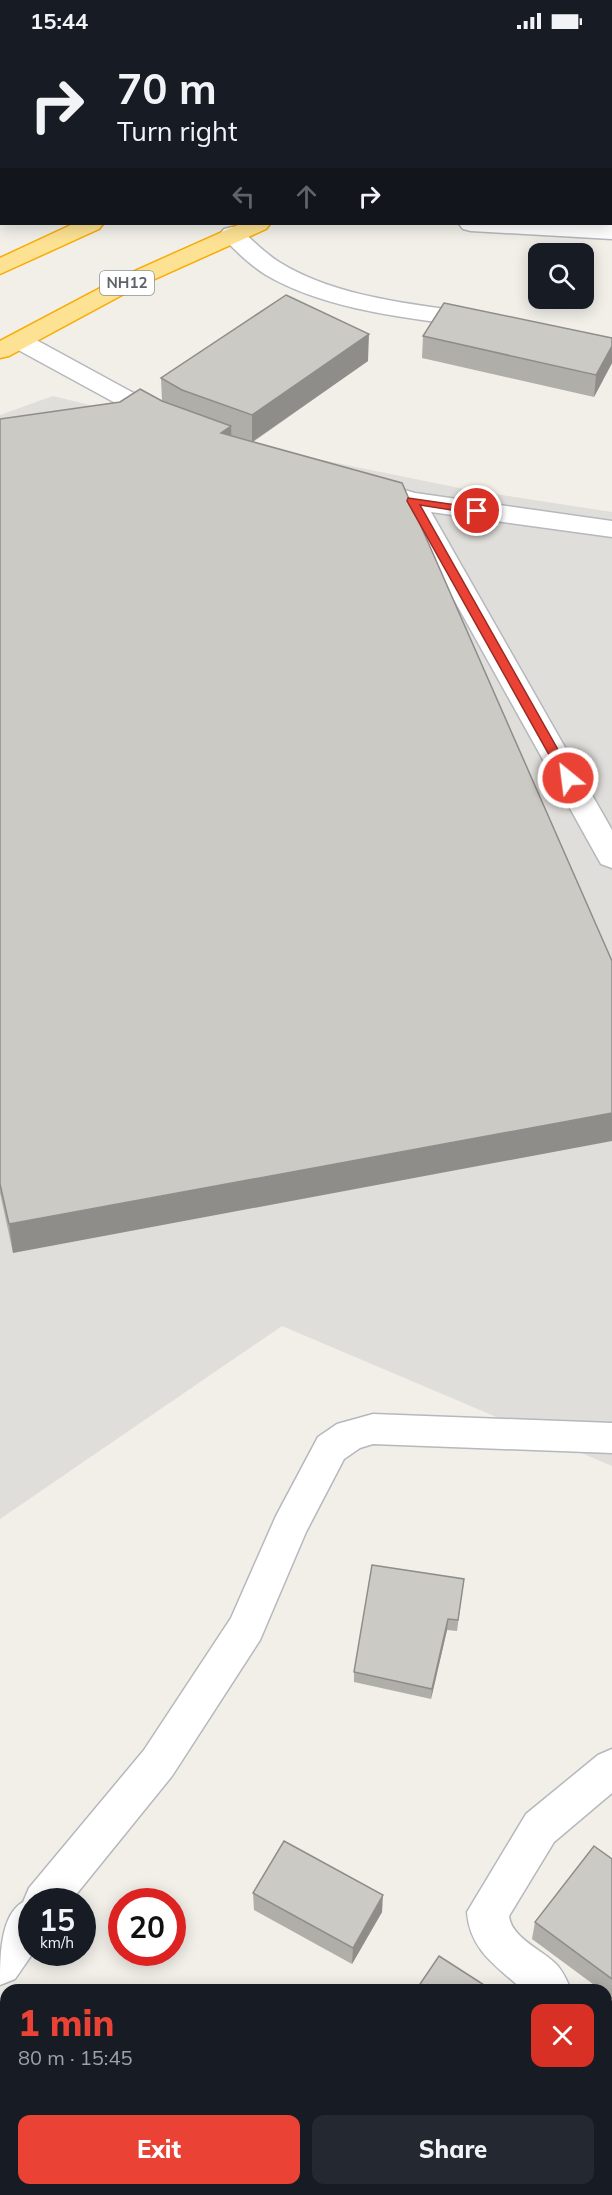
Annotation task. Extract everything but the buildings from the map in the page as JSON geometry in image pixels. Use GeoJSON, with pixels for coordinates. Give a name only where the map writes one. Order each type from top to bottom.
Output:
{"type":"FeatureCollection","features":[{"type":"Feature","properties":{"kind":"highway"},"geometry":{"type":"LineString","coordinates":[[0,267],[89,225]]}},
{"type":"Feature","properties":{"kind":"highway","name":"NH12"},"geometry":{"type":"LineString","coordinates":[[10,346],[127,283],[255,225]]}},
{"type":"Feature","properties":{"kind":"street"},"geometry":{"type":"LineString","coordinates":[[489,225],[612,232]]}},
{"type":"Feature","properties":{"kind":"street"},"geometry":{"type":"LineString","coordinates":[[232,234],[277,271],[320,288],[412,311],[506,324]]}},
{"type":"Feature","properties":{"kind":"street"},"geometry":{"type":"LineString","coordinates":[[10,346],[73,372],[183,428]]}},
{"type":"Feature","properties":{"kind":"street"},"geometry":{"type":"LineString","coordinates":[[345,481],[412,501],[612,529]]}},
{"type":"Feature","properties":{"kind":"street"},"geometry":{"type":"LineString","coordinates":[[412,501],[612,857]]}},
{"type":"Feature","properties":{"kind":"street"},"geometry":{"type":"LineString","coordinates":[[55,1888],[158,1763],[246,1628],[289,1527],[331,1448],[350,1435],[373,1429],[612,1438]]}},
{"type":"Feature","properties":{"kind":"street"},"geometry":{"type":"LineString","coordinates":[[543,1984],[496,1941],[486,1923],[488,1912],[540,1828],[612,1768]]}},
{"type":"Feature","properties":{"kind":"street"},"geometry":{"type":"LineString","coordinates":[[0,1964],[18,1939]]}},
{"type":"Feature","properties":{"kind":"shaded area"},"geometry":{"type":"Polygon","coordinates":[[[53,396],[268,449],[469,490],[612,512],[612,1466],[282,1326],[0,1519],[0,415],[53,396]]]}},
{"type":"Feature","properties":{"kind":"route"},"geometry":{"type":"LineString","coordinates":[[477,511],[412,501],[568,778]]}}]}
